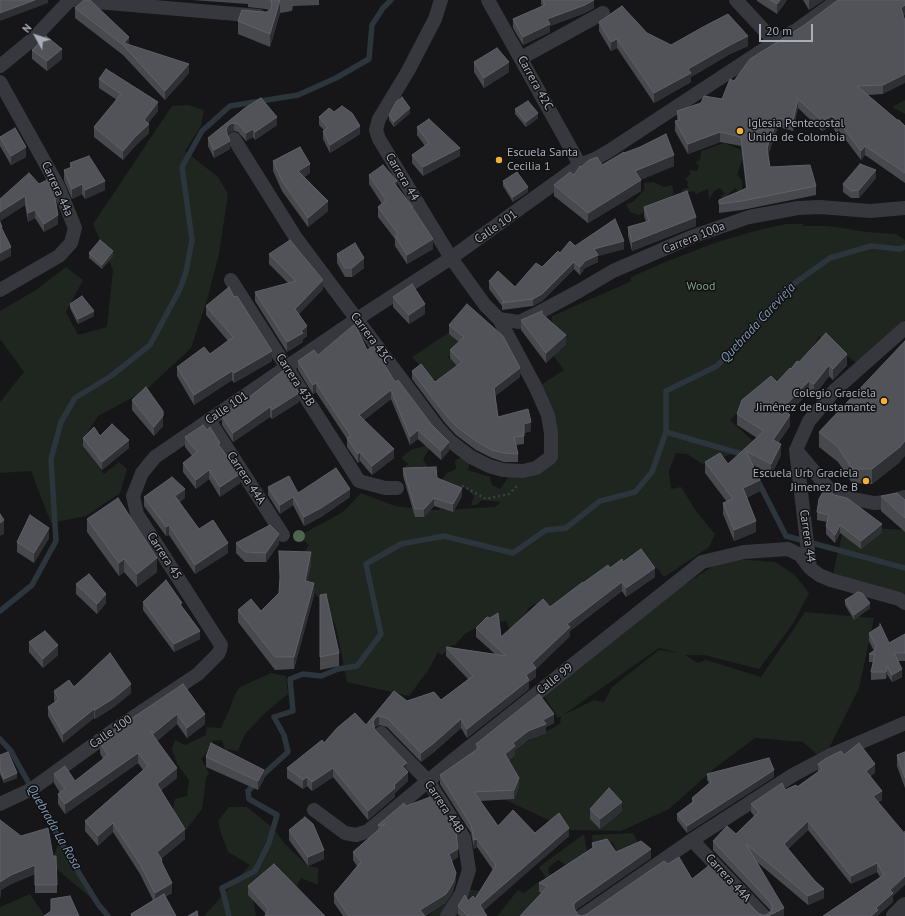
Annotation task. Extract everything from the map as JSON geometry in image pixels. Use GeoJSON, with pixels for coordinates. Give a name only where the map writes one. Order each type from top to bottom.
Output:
{"type":"FeatureCollection","features":[{"type":"Feature","properties":{"kind":"street"},"geometry":{"type":"LineString","coordinates":[[0,66],[33,39],[70,0]]}},
{"type":"Feature","properties":{"kind":"street"},"geometry":{"type":"LineString","coordinates":[[74,0],[264,16]]}},
{"type":"Feature","properties":{"kind":"street","name":"Carrera 44"},"geometry":{"type":"LineString","coordinates":[[441,0],[435,19],[408,72],[379,119],[376,130],[379,139],[451,258],[485,305],[499,319],[513,343],[548,415],[551,433],[550,457],[536,468]]}},
{"type":"Feature","properties":{"kind":"street","name":"Carrera 42C"},"geometry":{"type":"LineString","coordinates":[[488,0],[580,165]]}},
{"type":"Feature","properties":{"kind":"street"},"geometry":{"type":"LineString","coordinates":[[736,0],[775,42]]}},
{"type":"Feature","properties":{"kind":"street","name":"Calle 101"},"geometry":{"type":"LineString","coordinates":[[155,457],[358,319],[451,258],[580,165],[609,151],[775,42],[798,29],[838,0]]}},
{"type":"Feature","properties":{"kind":"street"},"geometry":{"type":"LineString","coordinates":[[521,58],[603,13]]}},
{"type":"Feature","properties":{"kind":"street","name":"Carrera 44a"},"geometry":{"type":"LineString","coordinates":[[0,82],[58,186],[75,228],[71,243],[59,256],[0,290]]}},
{"type":"Feature","properties":{"kind":"street","name":"Carrera 43C"},"geometry":{"type":"LineString","coordinates":[[234,139],[296,238],[438,428],[450,441],[471,457],[489,466],[503,470],[523,471],[536,468]]}},
{"type":"Feature","properties":{"kind":"street","name":"Carrera 100a"},"geometry":{"type":"LineString","coordinates":[[499,319],[519,322],[573,295],[613,271],[694,236],[749,217],[798,208],[820,207],[870,211],[905,208]]}},
{"type":"Feature","properties":{"kind":"street","name":"Carrera 43B"},"geometry":{"type":"LineString","coordinates":[[231,280],[359,481],[385,488],[396,488]]}},
{"type":"Feature","properties":{"kind":"street"},"geometry":{"type":"LineString","coordinates":[[905,328],[835,390],[810,421],[796,450],[829,489],[839,496],[874,503],[888,502],[905,496]]}},
{"type":"Feature","properties":{"kind":"street","name":"Carrera 44A"},"geometry":{"type":"LineString","coordinates":[[209,420],[283,535]]}},
{"type":"Feature","properties":{"kind":"street","name":"Carrera 44"},"geometry":{"type":"LineString","coordinates":[[796,450],[810,568],[819,575],[831,580],[899,599],[905,603]]}},
{"type":"Feature","properties":{"kind":"street","name":"Carrera 45"},"geometry":{"type":"LineString","coordinates":[[155,457],[142,472],[133,496],[137,514],[221,645],[218,654]]}},
{"type":"Feature","properties":{"kind":"street","name":"Calle 99"},"geometry":{"type":"LineString","coordinates":[[314,810],[345,833],[356,835],[368,831],[428,781],[702,562],[744,552],[788,549],[800,555],[810,568]]}},
{"type":"Feature","properties":{"kind":"street","name":"Calle 100"},"geometry":{"type":"LineString","coordinates":[[0,804],[32,789],[114,730],[198,674],[218,654]]}},
{"type":"Feature","properties":{"kind":"street"},"geometry":{"type":"LineString","coordinates":[[582,916],[692,840],[793,775],[831,755],[905,723]]}},
{"type":"Feature","properties":{"kind":"street","name":"Carrera 44B"},"geometry":{"type":"LineString","coordinates":[[381,733],[428,781],[464,838],[469,870],[461,895],[447,916]]}},
{"type":"Feature","properties":{"kind":"street","name":"Carrera 44A"},"geometry":{"type":"LineString","coordinates":[[692,840],[764,916]]}},
{"type":"Feature","properties":{"kind":"street"},"geometry":{"type":"LineString","coordinates":[[895,916],[905,906]]}},
{"type":"Feature","properties":{"kind":"path"},"geometry":{"type":"LineString","coordinates":[[456,487],[463,486],[486,499],[509,494],[536,468]]}},
{"type":"Feature","properties":{"kind":"green space"},"geometry":{"type":"Polygon","coordinates":[[[905,100],[905,114],[892,107],[905,100]]]}},
{"type":"Feature","properties":{"kind":"green space"},"geometry":{"type":"Polygon","coordinates":[[[188,105],[204,110],[201,126],[185,151],[218,177],[228,194],[219,254],[207,300],[191,348],[145,391],[98,416],[82,441],[104,474],[119,462],[127,469],[120,493],[86,516],[51,523],[31,471],[0,473],[0,402],[24,372],[0,339],[0,311],[36,290],[66,267],[83,280],[66,312],[78,335],[107,327],[113,270],[93,224],[172,106],[188,105]]]}},
{"type":"Feature","properties":{"kind":"green space"},"geometry":{"type":"Polygon","coordinates":[[[724,143],[744,151],[737,175],[742,180],[742,190],[738,191],[735,188],[723,200],[721,196],[725,194],[720,188],[714,191],[709,200],[708,189],[696,194],[694,191],[682,193],[682,189],[689,188],[687,185],[688,182],[685,179],[691,174],[689,170],[697,171],[699,166],[695,162],[700,160],[701,151],[724,143]]]}},
{"type":"Feature","properties":{"kind":"green space"},"geometry":{"type":"Polygon","coordinates":[[[653,182],[664,187],[672,185],[674,194],[639,215],[630,212],[626,205],[634,201],[644,190],[644,183],[653,182]]]}},
{"type":"Feature","properties":{"kind":"green space","name":"Wood"},"geometry":{"type":"Polygon","coordinates":[[[786,224],[804,224],[802,226],[828,226],[867,232],[896,234],[905,240],[905,320],[858,364],[819,336],[796,376],[767,383],[730,420],[753,441],[744,450],[702,464],[687,454],[676,453],[669,471],[671,489],[681,487],[696,511],[715,534],[709,547],[666,576],[663,576],[659,570],[642,557],[556,610],[535,604],[530,607],[511,632],[506,621],[484,623],[465,634],[455,645],[452,645],[442,655],[438,652],[429,669],[409,696],[347,682],[336,627],[325,603],[308,588],[299,559],[309,545],[299,536],[343,512],[361,493],[395,506],[431,510],[439,510],[441,508],[443,510],[495,507],[501,502],[482,500],[476,505],[471,505],[474,496],[466,488],[440,482],[447,473],[456,469],[455,460],[467,456],[472,461],[468,470],[490,477],[492,485],[500,489],[510,475],[521,477],[531,476],[553,457],[536,388],[564,370],[549,350],[552,316],[625,284],[631,281],[631,277],[658,265],[717,242],[786,224]]]}},
{"type":"Feature","properties":{"kind":"green space"},"geometry":{"type":"Polygon","coordinates":[[[448,333],[465,340],[455,353],[447,357],[461,366],[438,380],[433,379],[412,357],[448,333]]]}},
{"type":"Feature","properties":{"kind":"green space"},"geometry":{"type":"Polygon","coordinates":[[[432,445],[423,459],[429,470],[410,476],[402,472],[408,464],[401,458],[412,449],[432,445]]]}},
{"type":"Feature","properties":{"kind":"green space"},"geometry":{"type":"Polygon","coordinates":[[[844,526],[905,530],[905,594],[832,578],[844,526]]]}},
{"type":"Feature","properties":{"kind":"green space"},"geometry":{"type":"Polygon","coordinates":[[[736,559],[775,562],[794,574],[809,593],[793,624],[759,669],[704,655],[685,655],[698,663],[706,660],[761,677],[805,612],[874,618],[859,688],[823,760],[803,742],[755,738],[715,768],[669,809],[621,831],[570,830],[501,798],[511,750],[560,724],[561,716],[558,718],[544,696],[660,601],[719,562],[736,559]],[[659,648],[563,715],[594,700],[604,702],[612,687],[659,650],[679,653],[659,648]]]}},
{"type":"Feature","properties":{"kind":"green space"},"geometry":{"type":"Polygon","coordinates":[[[271,673],[286,676],[288,694],[265,713],[245,734],[238,751],[225,749],[222,740],[212,741],[207,752],[201,759],[209,773],[206,778],[202,809],[186,830],[173,811],[175,799],[187,796],[189,780],[177,764],[172,749],[175,740],[185,745],[206,735],[207,727],[221,728],[235,694],[240,687],[271,673]]]}},
{"type":"Feature","properties":{"kind":"green space"},"geometry":{"type":"Polygon","coordinates":[[[229,807],[247,807],[273,828],[285,844],[308,866],[318,868],[318,885],[301,878],[296,887],[251,888],[256,916],[204,916],[250,865],[228,852],[220,830],[218,821],[229,807]]]}},
{"type":"Feature","properties":{"kind":"green space"},"geometry":{"type":"Polygon","coordinates":[[[633,833],[639,845],[618,856],[613,842],[593,847],[592,835],[633,833]]]}},
{"type":"Feature","properties":{"kind":"green space"},"geometry":{"type":"Polygon","coordinates":[[[584,834],[587,852],[571,868],[558,860],[548,868],[550,875],[546,878],[539,867],[584,834]]]}},
{"type":"Feature","properties":{"kind":"green space"},"geometry":{"type":"Polygon","coordinates":[[[59,841],[92,899],[51,864],[59,841]]]}},
{"type":"Feature","properties":{"kind":"green space"},"geometry":{"type":"Polygon","coordinates":[[[541,880],[545,893],[533,901],[545,916],[497,916],[518,890],[524,893],[541,880]]]}},
{"type":"Feature","properties":{"kind":"green space"},"geometry":{"type":"Polygon","coordinates":[[[459,888],[481,891],[477,899],[458,916],[429,916],[438,902],[459,888]]]}},
{"type":"Feature","properties":{"kind":"green space"},"geometry":{"type":"Polygon","coordinates":[[[30,894],[45,916],[0,916],[0,907],[30,894]]]}},
{"type":"Feature","properties":{"kind":"building"},"geometry":{"type":"Polygon","coordinates":[[[0,0],[35,0],[0,13],[0,0]]]}},
{"type":"Feature","properties":{"kind":"building"},"geometry":{"type":"Polygon","coordinates":[[[84,0],[90,0],[129,37],[124,43],[189,64],[165,91],[123,45],[75,8],[84,0]]]}},
{"type":"Feature","properties":{"kind":"building"},"geometry":{"type":"Polygon","coordinates":[[[271,0],[280,0],[270,34],[238,21],[242,10],[267,12],[271,9],[271,0]]]}},
{"type":"Feature","properties":{"kind":"building"},"geometry":{"type":"Polygon","coordinates":[[[543,0],[594,0],[585,5],[547,19],[550,24],[523,37],[513,19],[545,5],[543,0]]]}},
{"type":"Feature","properties":{"kind":"building"},"geometry":{"type":"Polygon","coordinates":[[[770,0],[780,0],[777,4],[770,0]]]}},
{"type":"Feature","properties":{"kind":"building"},"geometry":{"type":"Polygon","coordinates":[[[838,0],[905,0],[905,5],[901,8],[905,21],[905,74],[883,85],[857,86],[905,126],[905,173],[865,146],[861,151],[839,122],[838,126],[832,116],[822,121],[798,99],[793,121],[778,118],[767,148],[770,167],[810,165],[816,186],[742,201],[719,204],[719,200],[747,188],[741,137],[720,132],[688,144],[675,121],[680,120],[677,111],[701,103],[704,96],[722,99],[730,79],[734,81],[750,59],[803,26],[838,0]]]}},
{"type":"Feature","properties":{"kind":"building"},"geometry":{"type":"Polygon","coordinates":[[[622,6],[647,33],[671,45],[728,14],[748,36],[688,69],[691,73],[654,93],[617,39],[611,42],[599,22],[622,6]]]}},
{"type":"Feature","properties":{"kind":"building"},"geometry":{"type":"Polygon","coordinates":[[[46,36],[62,49],[47,61],[32,50],[46,36]]]}},
{"type":"Feature","properties":{"kind":"building"},"geometry":{"type":"Polygon","coordinates":[[[497,48],[509,62],[484,78],[474,62],[497,48]]]}},
{"type":"Feature","properties":{"kind":"building"},"geometry":{"type":"Polygon","coordinates":[[[106,69],[158,102],[144,120],[149,124],[123,151],[94,127],[121,94],[99,79],[106,69]]]}},
{"type":"Feature","properties":{"kind":"building"},"geometry":{"type":"Polygon","coordinates":[[[402,97],[410,108],[394,122],[389,115],[396,102],[402,97]]]}},
{"type":"Feature","properties":{"kind":"building"},"geometry":{"type":"Polygon","coordinates":[[[261,98],[277,117],[255,132],[253,129],[246,133],[238,124],[230,124],[226,131],[230,141],[214,150],[208,138],[245,108],[261,98]]]}},
{"type":"Feature","properties":{"kind":"building"},"geometry":{"type":"Polygon","coordinates":[[[528,101],[538,113],[526,122],[515,109],[528,101]]]}},
{"type":"Feature","properties":{"kind":"building"},"geometry":{"type":"Polygon","coordinates":[[[342,106],[352,113],[360,126],[330,145],[323,131],[328,128],[319,117],[329,108],[334,112],[342,106]]]}},
{"type":"Feature","properties":{"kind":"building"},"geometry":{"type":"Polygon","coordinates":[[[429,119],[460,148],[423,167],[412,155],[429,143],[417,127],[429,119]]]}},
{"type":"Feature","properties":{"kind":"building"},"geometry":{"type":"Polygon","coordinates":[[[15,128],[26,147],[11,156],[0,137],[15,128]]]}},
{"type":"Feature","properties":{"kind":"building"},"geometry":{"type":"Polygon","coordinates":[[[666,134],[674,155],[635,171],[641,180],[588,213],[554,185],[570,172],[574,175],[580,166],[581,167],[589,160],[597,157],[602,165],[624,152],[640,147],[666,134]]]}},
{"type":"Feature","properties":{"kind":"building"},"geometry":{"type":"Polygon","coordinates":[[[300,147],[310,164],[298,171],[328,201],[308,218],[282,181],[273,161],[300,147]]]}},
{"type":"Feature","properties":{"kind":"building"},"geometry":{"type":"Polygon","coordinates":[[[89,156],[105,181],[85,190],[82,184],[72,189],[64,170],[72,167],[70,163],[89,156]]]}},
{"type":"Feature","properties":{"kind":"building"},"geometry":{"type":"Polygon","coordinates":[[[860,164],[876,170],[859,190],[851,191],[843,184],[860,164]]]}},
{"type":"Feature","properties":{"kind":"building"},"geometry":{"type":"Polygon","coordinates":[[[383,165],[397,181],[394,183],[413,207],[433,239],[407,255],[395,236],[398,234],[378,207],[386,200],[369,175],[383,165]]]}},
{"type":"Feature","properties":{"kind":"building"},"geometry":{"type":"Polygon","coordinates":[[[517,172],[528,187],[513,197],[503,181],[517,172]]]}},
{"type":"Feature","properties":{"kind":"building"},"geometry":{"type":"Polygon","coordinates":[[[29,173],[39,184],[49,179],[57,198],[55,199],[58,215],[44,224],[35,210],[28,213],[25,196],[0,212],[0,199],[29,173]]]}},
{"type":"Feature","properties":{"kind":"building"},"geometry":{"type":"Polygon","coordinates":[[[687,191],[696,217],[632,242],[628,227],[649,221],[644,207],[687,191]]]}},
{"type":"Feature","properties":{"kind":"building"},"geometry":{"type":"Polygon","coordinates":[[[615,219],[624,241],[594,249],[598,255],[585,261],[580,267],[574,262],[542,294],[533,299],[502,303],[504,301],[489,281],[498,271],[515,287],[536,263],[542,267],[558,251],[560,253],[570,241],[575,246],[615,219]]]}},
{"type":"Feature","properties":{"kind":"building"},"geometry":{"type":"Polygon","coordinates":[[[0,222],[11,247],[0,253],[0,222]]]}},
{"type":"Feature","properties":{"kind":"building"},"geometry":{"type":"Polygon","coordinates":[[[100,240],[113,251],[102,265],[89,253],[100,240]]]}},
{"type":"Feature","properties":{"kind":"building"},"geometry":{"type":"Polygon","coordinates":[[[290,240],[323,280],[295,309],[307,326],[301,331],[303,333],[287,342],[255,292],[296,281],[269,254],[290,240]]]}},
{"type":"Feature","properties":{"kind":"building"},"geometry":{"type":"Polygon","coordinates":[[[355,243],[364,258],[352,268],[345,268],[337,254],[355,243]]]}},
{"type":"Feature","properties":{"kind":"building"},"geometry":{"type":"Polygon","coordinates":[[[412,284],[425,304],[409,315],[393,297],[412,284]]]}},
{"type":"Feature","properties":{"kind":"building"},"geometry":{"type":"Polygon","coordinates":[[[229,287],[234,297],[237,296],[272,351],[234,373],[232,371],[194,395],[177,367],[204,347],[210,354],[233,337],[206,306],[229,287]]]}},
{"type":"Feature","properties":{"kind":"building"},"geometry":{"type":"Polygon","coordinates":[[[82,296],[94,311],[78,319],[70,304],[82,296]]]}},
{"type":"Feature","properties":{"kind":"building"},"geometry":{"type":"Polygon","coordinates":[[[467,304],[503,336],[520,368],[494,388],[498,417],[528,409],[531,422],[524,424],[524,436],[514,437],[518,454],[492,450],[476,441],[456,426],[412,371],[421,364],[435,382],[462,362],[450,350],[464,337],[449,325],[467,304]]]}},
{"type":"Feature","properties":{"kind":"building"},"geometry":{"type":"Polygon","coordinates":[[[542,311],[542,314],[566,335],[546,353],[521,320],[542,311]]]}},
{"type":"Feature","properties":{"kind":"building"},"geometry":{"type":"Polygon","coordinates":[[[355,324],[367,350],[373,346],[395,382],[398,380],[431,424],[449,442],[441,451],[418,430],[410,437],[391,390],[359,415],[394,449],[372,466],[360,452],[358,454],[347,438],[351,436],[316,383],[313,385],[298,361],[314,350],[318,355],[355,324]]]}},
{"type":"Feature","properties":{"kind":"building"},"geometry":{"type":"Polygon","coordinates":[[[826,333],[847,354],[833,369],[829,365],[814,384],[809,381],[779,412],[782,415],[786,411],[790,415],[773,440],[781,444],[771,464],[746,451],[760,480],[743,488],[756,521],[734,530],[723,503],[733,499],[705,462],[720,453],[728,464],[764,431],[737,414],[742,400],[771,376],[777,382],[797,361],[799,362],[826,333]]]}},
{"type":"Feature","properties":{"kind":"building","name":"Colegio Graciela Jiménez de Bustamante"},"geometry":{"type":"Polygon","coordinates":[[[905,341],[905,441],[900,447],[872,469],[852,469],[838,447],[819,432],[905,341]]]}},
{"type":"Feature","properties":{"kind":"building"},"geometry":{"type":"Polygon","coordinates":[[[284,370],[299,393],[272,410],[270,407],[233,433],[222,416],[237,402],[239,405],[284,370]]]}},
{"type":"Feature","properties":{"kind":"building"},"geometry":{"type":"Polygon","coordinates":[[[146,387],[163,411],[163,416],[154,427],[132,400],[146,387]]]}},
{"type":"Feature","properties":{"kind":"building"},"geometry":{"type":"Polygon","coordinates":[[[112,424],[129,440],[102,462],[83,438],[94,427],[100,436],[112,424]]]}},
{"type":"Feature","properties":{"kind":"building"},"geometry":{"type":"Polygon","coordinates":[[[203,425],[207,430],[210,427],[220,443],[218,444],[240,474],[220,487],[209,470],[196,480],[183,463],[197,452],[185,437],[203,425]]]}},
{"type":"Feature","properties":{"kind":"building"},"geometry":{"type":"Polygon","coordinates":[[[436,467],[437,478],[462,488],[453,504],[434,498],[424,509],[415,509],[403,468],[436,467]]]}},
{"type":"Feature","properties":{"kind":"building"},"geometry":{"type":"Polygon","coordinates":[[[336,468],[350,489],[304,517],[293,497],[280,505],[268,487],[289,476],[298,493],[336,468]]]}},
{"type":"Feature","properties":{"kind":"building"},"geometry":{"type":"Polygon","coordinates":[[[172,477],[185,489],[175,496],[199,529],[213,520],[228,543],[195,565],[169,525],[166,527],[144,497],[172,477]]]}},
{"type":"Feature","properties":{"kind":"building"},"geometry":{"type":"Polygon","coordinates":[[[825,488],[834,495],[847,498],[882,524],[861,541],[840,525],[835,535],[826,526],[829,515],[817,512],[819,499],[825,488]]]}},
{"type":"Feature","properties":{"kind":"building"},"geometry":{"type":"Polygon","coordinates":[[[897,493],[905,500],[905,518],[881,496],[897,493]]]}},
{"type":"Feature","properties":{"kind":"building"},"geometry":{"type":"Polygon","coordinates":[[[118,498],[157,558],[137,574],[124,559],[119,563],[87,519],[118,498]]]}},
{"type":"Feature","properties":{"kind":"building"},"geometry":{"type":"Polygon","coordinates":[[[0,514],[4,520],[0,523],[0,514]]]}},
{"type":"Feature","properties":{"kind":"building"},"geometry":{"type":"Polygon","coordinates":[[[30,515],[49,528],[34,553],[17,542],[30,515]]]}},
{"type":"Feature","properties":{"kind":"building"},"geometry":{"type":"Polygon","coordinates":[[[270,525],[279,534],[266,553],[245,552],[236,543],[270,525]]]}},
{"type":"Feature","properties":{"kind":"building"},"geometry":{"type":"Polygon","coordinates":[[[641,549],[655,568],[626,588],[622,582],[567,624],[570,627],[532,663],[536,668],[526,675],[529,680],[467,729],[461,719],[421,753],[387,718],[379,716],[375,718],[373,722],[375,730],[407,763],[402,766],[408,772],[394,785],[395,788],[368,811],[333,768],[312,782],[307,777],[303,780],[287,768],[322,740],[324,743],[337,728],[355,713],[366,725],[394,691],[407,701],[434,692],[441,700],[473,676],[446,647],[506,656],[476,628],[487,617],[490,618],[498,613],[501,637],[543,599],[550,607],[608,565],[610,568],[622,559],[623,562],[641,549]]]}},
{"type":"Feature","properties":{"kind":"building"},"geometry":{"type":"Polygon","coordinates":[[[279,551],[311,552],[305,581],[314,583],[294,657],[275,657],[238,610],[251,599],[261,611],[279,593],[279,551]]]}},
{"type":"Feature","properties":{"kind":"building"},"geometry":{"type":"Polygon","coordinates":[[[89,574],[106,594],[97,604],[76,584],[89,574]]]}},
{"type":"Feature","properties":{"kind":"building"},"geometry":{"type":"Polygon","coordinates":[[[166,580],[182,603],[180,604],[200,631],[174,644],[143,602],[166,580]]]}},
{"type":"Feature","properties":{"kind":"building"},"geometry":{"type":"Polygon","coordinates":[[[858,592],[862,593],[870,603],[854,615],[845,600],[858,592]]]}},
{"type":"Feature","properties":{"kind":"building"},"geometry":{"type":"Polygon","coordinates":[[[326,594],[339,653],[320,657],[320,595],[326,594]]]}},
{"type":"Feature","properties":{"kind":"building"},"geometry":{"type":"Polygon","coordinates":[[[880,624],[889,643],[905,634],[905,653],[894,653],[902,669],[892,675],[887,666],[886,672],[871,672],[875,654],[869,654],[875,650],[876,646],[869,633],[880,626],[880,624]]]}},
{"type":"Feature","properties":{"kind":"building"},"geometry":{"type":"Polygon","coordinates":[[[45,631],[58,645],[43,659],[29,642],[45,631]]]}},
{"type":"Feature","properties":{"kind":"building"},"geometry":{"type":"Polygon","coordinates":[[[110,653],[131,684],[114,698],[95,710],[94,709],[63,734],[48,707],[59,699],[54,691],[69,680],[74,687],[110,653]]]}},
{"type":"Feature","properties":{"kind":"building"},"geometry":{"type":"Polygon","coordinates":[[[183,684],[205,714],[187,728],[177,714],[154,733],[150,731],[177,768],[157,784],[185,829],[157,852],[172,883],[155,893],[140,864],[113,823],[98,836],[85,821],[148,766],[138,753],[65,804],[58,794],[65,789],[54,774],[65,766],[75,781],[108,755],[100,743],[114,733],[113,731],[183,684]]]}},
{"type":"Feature","properties":{"kind":"building"},"geometry":{"type":"Polygon","coordinates":[[[539,694],[554,714],[543,720],[546,724],[528,731],[513,743],[515,746],[505,754],[519,778],[514,790],[474,792],[498,826],[513,810],[535,833],[559,813],[569,828],[480,905],[487,916],[468,916],[458,906],[465,895],[468,901],[473,896],[475,899],[496,865],[477,839],[474,840],[471,825],[440,775],[479,748],[476,744],[539,694]]]}},
{"type":"Feature","properties":{"kind":"building"},"geometry":{"type":"Polygon","coordinates":[[[211,743],[264,770],[258,781],[206,757],[211,743]]]}},
{"type":"Feature","properties":{"kind":"building"},"geometry":{"type":"Polygon","coordinates":[[[859,743],[875,764],[866,771],[882,791],[873,796],[905,834],[905,876],[890,890],[893,893],[876,908],[878,910],[871,916],[823,916],[884,875],[877,863],[851,876],[808,821],[784,844],[815,881],[824,889],[808,896],[746,844],[784,908],[768,916],[582,916],[664,861],[668,864],[679,857],[692,879],[711,864],[758,913],[766,915],[772,910],[770,902],[713,841],[727,826],[736,834],[759,812],[751,804],[782,783],[785,790],[796,785],[797,787],[822,769],[818,764],[825,759],[841,751],[844,755],[859,743]]]}},
{"type":"Feature","properties":{"kind":"building"},"geometry":{"type":"Polygon","coordinates":[[[8,752],[17,773],[4,779],[0,769],[0,755],[8,752]]]}},
{"type":"Feature","properties":{"kind":"building"},"geometry":{"type":"Polygon","coordinates":[[[905,752],[905,778],[897,755],[905,752]]]}},
{"type":"Feature","properties":{"kind":"building"},"geometry":{"type":"Polygon","coordinates":[[[769,758],[774,770],[687,826],[677,814],[694,801],[692,798],[711,782],[707,774],[769,758]]]}},
{"type":"Feature","properties":{"kind":"building"},"geometry":{"type":"Polygon","coordinates":[[[609,788],[622,802],[600,819],[590,809],[609,788]]]}},
{"type":"Feature","properties":{"kind":"building"},"geometry":{"type":"Polygon","coordinates":[[[433,796],[456,832],[458,849],[449,854],[456,873],[453,883],[446,894],[420,910],[425,916],[349,916],[334,894],[361,862],[353,852],[385,824],[378,825],[404,803],[406,806],[433,796]]]}},
{"type":"Feature","properties":{"kind":"building"},"geometry":{"type":"Polygon","coordinates":[[[305,817],[313,824],[324,850],[308,857],[289,830],[305,817]]]}},
{"type":"Feature","properties":{"kind":"building"},"geometry":{"type":"Polygon","coordinates":[[[0,820],[21,836],[48,828],[53,856],[56,856],[57,885],[35,885],[35,865],[11,875],[0,882],[0,820]]]}},
{"type":"Feature","properties":{"kind":"building"},"geometry":{"type":"Polygon","coordinates":[[[607,839],[616,852],[641,841],[651,849],[577,901],[574,904],[574,908],[578,915],[582,916],[520,916],[548,886],[539,883],[594,847],[592,843],[607,839]]]}},
{"type":"Feature","properties":{"kind":"building"},"geometry":{"type":"Polygon","coordinates":[[[274,864],[325,916],[265,916],[268,909],[248,886],[274,864]]]}},
{"type":"Feature","properties":{"kind":"building"},"geometry":{"type":"Polygon","coordinates":[[[164,894],[176,916],[132,916],[131,914],[164,894]]]}},
{"type":"Feature","properties":{"kind":"building"},"geometry":{"type":"Polygon","coordinates":[[[70,896],[79,916],[44,916],[51,911],[51,899],[70,896]]]}},
{"type":"Feature","properties":{"kind":"building"},"geometry":{"type":"Polygon","coordinates":[[[197,911],[198,916],[188,916],[197,911]]]}},
{"type":"Feature","properties":{"kind":"waterway","name":"Quebrada La Rosa"},"geometry":{"type":"LineString","coordinates":[[0,611],[32,585],[56,541],[51,459],[61,422],[75,398],[111,376],[150,345],[180,289],[186,272],[192,240],[182,167],[202,131],[230,106],[298,95],[336,78],[369,59],[372,25],[383,8],[391,0]]}},
{"type":"Feature","properties":{"kind":"waterway","name":"Quebrada Carevieja"},"geometry":{"type":"LineString","coordinates":[[229,916],[222,888],[255,871],[269,843],[277,815],[249,799],[248,791],[288,752],[284,735],[274,717],[293,711],[290,679],[303,674],[321,676],[338,669],[357,666],[381,634],[366,564],[401,544],[444,536],[513,553],[546,530],[566,528],[600,501],[635,492],[652,472],[666,432],[666,391],[717,366],[788,288],[830,258],[871,246],[900,249],[905,247]]}},
{"type":"Feature","properties":{"kind":"waterway"},"geometry":{"type":"LineString","coordinates":[[666,432],[745,455]]}},
{"type":"Feature","properties":{"kind":"waterway"},"geometry":{"type":"LineString","coordinates":[[757,479],[786,536],[905,568]]}},
{"type":"Feature","properties":{"kind":"waterway","name":"Quebrada La Rosa"},"geometry":{"type":"LineString","coordinates":[[0,739],[11,751],[71,860],[98,904],[108,916]]}},
{"type":"Feature","properties":{"kind":"place","name":"Iglesia Pentecostal Unida de Colombia"},"geometry":{"type":"Point","coordinates":[740,131]}},
{"type":"Feature","properties":{"kind":"place","name":"Escuela Santa Cecilia 1"},"geometry":{"type":"Point","coordinates":[499,160]}},
{"type":"Feature","properties":{"kind":"place","name":"Colegio Graciela Jiménez de Bustamante"},"geometry":{"type":"Point","coordinates":[884,401]}},
{"type":"Feature","properties":{"kind":"place","name":"Escuela Urb Graciela Jimenez De B"},"geometry":{"type":"Point","coordinates":[866,481]}}]}
